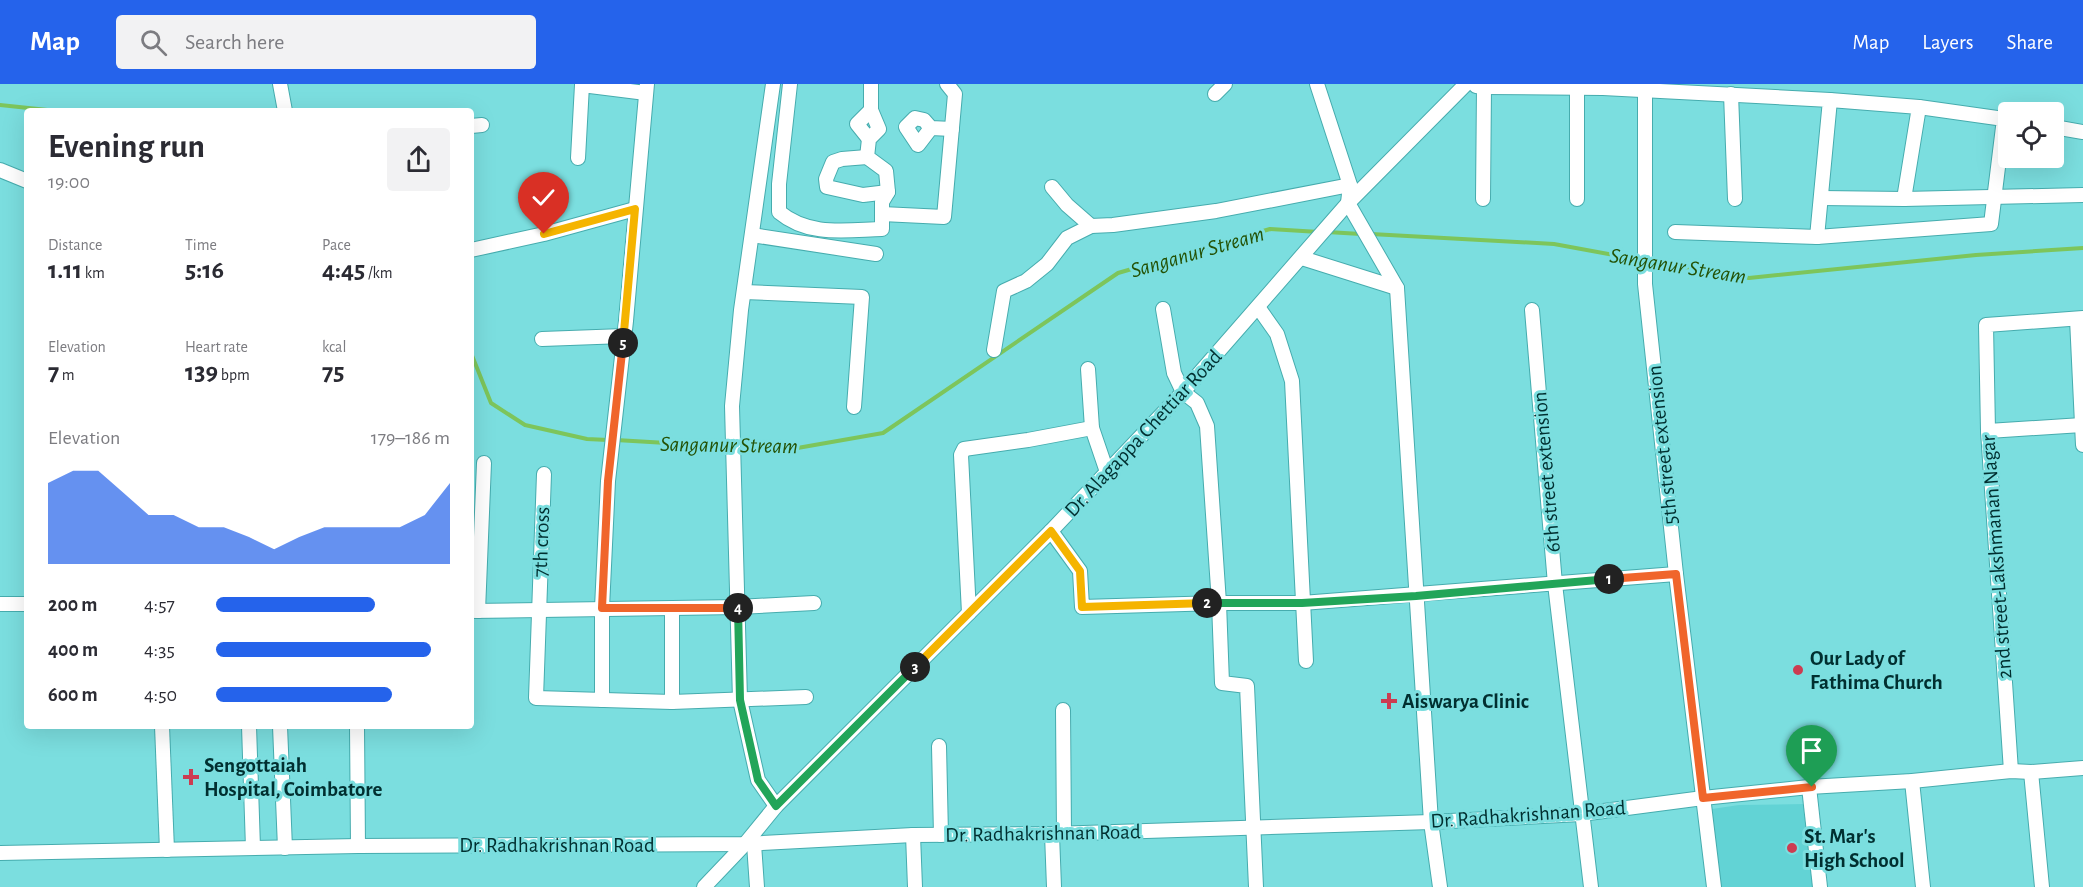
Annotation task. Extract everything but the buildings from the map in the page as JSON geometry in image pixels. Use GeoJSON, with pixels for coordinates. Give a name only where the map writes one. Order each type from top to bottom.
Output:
{"type":"FeatureCollection","features":[{"type":"Feature","properties":{"kind":"street"},"geometry":{"type":"LineString","coordinates":[[280,84],[284,108]]}},
{"type":"Feature","properties":{"kind":"street"},"geometry":{"type":"LineString","coordinates":[[773,84],[744,292],[732,406],[740,700],[758,780],[776,806]]}},
{"type":"Feature","properties":{"kind":"street"},"geometry":{"type":"LineString","coordinates":[[790,84],[778,184],[779,212],[791,222],[820,231],[882,229],[882,202],[888,192],[886,171],[867,157],[842,159],[833,162],[826,179],[826,187],[863,195],[888,192]]}},
{"type":"Feature","properties":{"kind":"street"},"geometry":{"type":"LineString","coordinates":[[867,157],[868,139],[879,129],[871,110],[871,84]]}},
{"type":"Feature","properties":{"kind":"street"},"geometry":{"type":"LineString","coordinates":[[882,214],[944,217],[955,94],[947,84]]}},
{"type":"Feature","properties":{"kind":"street"},"geometry":{"type":"LineString","coordinates":[[1317,84],[1350,185],[1351,208],[1398,288],[1431,822],[1440,887]]}},
{"type":"Feature","properties":{"kind":"street"},"geometry":{"type":"LineString","coordinates":[[578,158],[582,85],[646,89],[610,465],[602,608],[602,700],[672,702],[806,698]]}},
{"type":"Feature","properties":{"kind":"street"},"geometry":{"type":"LineString","coordinates":[[1465,85],[1731,94],[1769,91],[1830,100],[1918,107],[1998,119]]}},
{"type":"Feature","properties":{"kind":"street","name":"Dr. Alagappa Chettiar Road"},"geometry":{"type":"LineString","coordinates":[[704,887],[745,844],[776,806],[1051,531],[1183,392],[1333,220],[1351,208],[1465,85]]}},
{"type":"Feature","properties":{"kind":"street"},"geometry":{"type":"LineString","coordinates":[[1483,199],[1484,87]]}},
{"type":"Feature","properties":{"kind":"street"},"geometry":{"type":"LineString","coordinates":[[1577,88],[1577,199]]}},
{"type":"Feature","properties":{"kind":"street","name":"5th street extension"},"geometry":{"type":"LineString","coordinates":[[1645,90],[1647,235],[1645,279],[1676,574],[1714,887]]}},
{"type":"Feature","properties":{"kind":"street"},"geometry":{"type":"LineString","coordinates":[[1731,94],[1735,200]]}},
{"type":"Feature","properties":{"kind":"street"},"geometry":{"type":"LineString","coordinates":[[1817,237],[1830,100]]}},
{"type":"Feature","properties":{"kind":"street"},"geometry":{"type":"LineString","coordinates":[[1904,200],[1918,107]]}},
{"type":"Feature","properties":{"kind":"street"},"geometry":{"type":"LineString","coordinates":[[932,128],[952,129]]}},
{"type":"Feature","properties":{"kind":"street"},"geometry":{"type":"LineString","coordinates":[[2064,129],[2083,132]]}},
{"type":"Feature","properties":{"kind":"street"},"geometry":{"type":"LineString","coordinates":[[1674,232],[1817,237],[1991,224],[1999,168]]}},
{"type":"Feature","properties":{"kind":"street"},"geometry":{"type":"LineString","coordinates":[[0,170],[24,180]]}},
{"type":"Feature","properties":{"kind":"street"},"geometry":{"type":"LineString","coordinates":[[994,350],[1004,291],[1026,281],[1047,264],[1067,238],[1091,226],[1216,211],[1350,185]]}},
{"type":"Feature","properties":{"kind":"street"},"geometry":{"type":"LineString","coordinates":[[1052,186],[1067,205],[1091,226]]}},
{"type":"Feature","properties":{"kind":"street"},"geometry":{"type":"LineString","coordinates":[[1821,198],[1904,200],[2083,195]]}},
{"type":"Feature","properties":{"kind":"street"},"geometry":{"type":"LineString","coordinates":[[474,248],[544,234],[635,209]]}},
{"type":"Feature","properties":{"kind":"street"},"geometry":{"type":"LineString","coordinates":[[752,235],[876,254]]}},
{"type":"Feature","properties":{"kind":"street"},"geometry":{"type":"LineString","coordinates":[[1304,255],[1398,288]]}},
{"type":"Feature","properties":{"kind":"street"},"geometry":{"type":"LineString","coordinates":[[744,292],[862,297],[854,407]]}},
{"type":"Feature","properties":{"kind":"street"},"geometry":{"type":"LineString","coordinates":[[1258,307],[1277,334],[1292,381],[1306,661]]}},
{"type":"Feature","properties":{"kind":"street"},"geometry":{"type":"LineString","coordinates":[[1163,309],[1174,373],[1183,392],[1197,403],[1207,426],[1222,683],[1247,686],[1256,887]]}},
{"type":"Feature","properties":{"kind":"street","name":"6th street extension"},"geometry":{"type":"LineString","coordinates":[[1532,310],[1555,584],[1591,887]]}},
{"type":"Feature","properties":{"kind":"street"},"geometry":{"type":"LineString","coordinates":[[2080,318],[2083,446]]}},
{"type":"Feature","properties":{"kind":"street","name":"2nd street-Lakshmanan Nagar"},"geometry":{"type":"LineString","coordinates":[[2011,771],[1988,431],[1986,325],[2080,318]]}},
{"type":"Feature","properties":{"kind":"street"},"geometry":{"type":"LineString","coordinates":[[542,339],[624,336]]}},
{"type":"Feature","properties":{"kind":"street"},"geometry":{"type":"LineString","coordinates":[[1088,369],[1092,428],[1107,472]]}},
{"type":"Feature","properties":{"kind":"street"},"geometry":{"type":"LineString","coordinates":[[1988,431],[2082,425]]}},
{"type":"Feature","properties":{"kind":"street"},"geometry":{"type":"LineString","coordinates":[[969,614],[961,455],[964,449],[1092,428]]}},
{"type":"Feature","properties":{"kind":"street"},"geometry":{"type":"LineString","coordinates":[[484,463],[475,611],[738,608],[813,603]]}},
{"type":"Feature","properties":{"kind":"street","name":"7th cross"},"geometry":{"type":"LineString","coordinates":[[544,474],[537,698],[602,700]]}},
{"type":"Feature","properties":{"kind":"street"},"geometry":{"type":"LineString","coordinates":[[1051,531],[1080,571],[1082,607],[1302,603],[1416,596],[1676,574]]}},
{"type":"Feature","properties":{"kind":"street"},"geometry":{"type":"LineString","coordinates":[[0,604],[24,604]]}},
{"type":"Feature","properties":{"kind":"street"},"geometry":{"type":"LineString","coordinates":[[672,609],[672,702]]}},
{"type":"Feature","properties":{"kind":"street"},"geometry":{"type":"LineString","coordinates":[[1054,887],[1063,710]]}},
{"type":"Feature","properties":{"kind":"street"},"geometry":{"type":"LineString","coordinates":[[162,729],[167,850]]}},
{"type":"Feature","properties":{"kind":"street"},"geometry":{"type":"LineString","coordinates":[[249,729],[253,848]]}},
{"type":"Feature","properties":{"kind":"street"},"geometry":{"type":"LineString","coordinates":[[280,729],[285,848]]}},
{"type":"Feature","properties":{"kind":"street"},"geometry":{"type":"LineString","coordinates":[[357,729],[358,846]]}},
{"type":"Feature","properties":{"kind":"street"},"geometry":{"type":"LineString","coordinates":[[939,746],[941,835]]}},
{"type":"Feature","properties":{"kind":"street","name":"Dr. Radhakrishnan Road"},"geometry":{"type":"LineString","coordinates":[[0,853],[358,846],[745,844],[913,835],[1058,834],[1431,822],[1581,814],[1703,798],[1809,788],[2011,771],[2031,772],[2083,768]]}},
{"type":"Feature","properties":{"kind":"street"},"geometry":{"type":"LineString","coordinates":[[2031,772],[2042,887]]}},
{"type":"Feature","properties":{"kind":"street"},"geometry":{"type":"LineString","coordinates":[[1912,781],[1923,887]]}},
{"type":"Feature","properties":{"kind":"street"},"geometry":{"type":"LineString","coordinates":[[1809,788],[1820,887]]}},
{"type":"Feature","properties":{"kind":"street"},"geometry":{"type":"LineString","coordinates":[[913,835],[915,887]]}},
{"type":"Feature","properties":{"kind":"street"},"geometry":{"type":"LineString","coordinates":[[745,844],[754,844],[757,887]]}},
{"type":"Feature","properties":{"kind":"shaded area"},"geometry":{"type":"Polygon","coordinates":[[[1805,804],[1816,887],[1720,887],[1712,809],[1739,805],[1805,804]]]}},
{"type":"Feature","properties":{"kind":"waterway","name":"Sanganur Stream"},"geometry":{"type":"LineString","coordinates":[[0,105],[28,108]]}},
{"type":"Feature","properties":{"kind":"waterway","name":"Sanganur Stream"},"geometry":{"type":"LineString","coordinates":[[616,440],[786,450],[883,433],[1118,273],[1270,229],[1319,232]]}},
{"type":"Feature","properties":{"kind":"waterway","name":"Sanganur Stream"},"geometry":{"type":"LineString","coordinates":[[1327,232],[1361,234]]}},
{"type":"Feature","properties":{"kind":"waterway","name":"Sanganur Stream"},"geometry":{"type":"LineString","coordinates":[[1371,234],[1554,244],[1641,260]]}},
{"type":"Feature","properties":{"kind":"waterway","name":"Sanganur Stream"},"geometry":{"type":"LineString","coordinates":[[1649,261],[1749,278],[1976,255],[2083,248]]}},
{"type":"Feature","properties":{"kind":"waterway","name":"Sanganur Stream"},"geometry":{"type":"LineString","coordinates":[[474,360],[491,403],[525,425],[587,439],[608,440]]}},
{"type":"Feature","properties":{"kind":"place","name":"Our Lady of Fathima Church"},"geometry":{"type":"Point","coordinates":[1798,670]}},
{"type":"Feature","properties":{"kind":"place","name":"Aiswarya Clinic"},"geometry":{"type":"Point","coordinates":[1389,701]}},
{"type":"Feature","properties":{"kind":"place","name":"Sengottaiah Hospital, Coimbatore"},"geometry":{"type":"Point","coordinates":[191,777]}},
{"type":"Feature","properties":{"kind":"place","name":"St. Mar's High School"},"geometry":{"type":"Point","coordinates":[1792,848]}},
{"type":"Feature","properties":{"kind":"route"},"geometry":{"type":"LineString","coordinates":[[544,234],[635,209],[626,321],[608,481],[602,608],[738,608],[740,700],[758,780],[776,806],[1051,531],[1080,571],[1082,607],[1302,603],[1416,596],[1676,574],[1703,798],[1812,787]]}}]}
